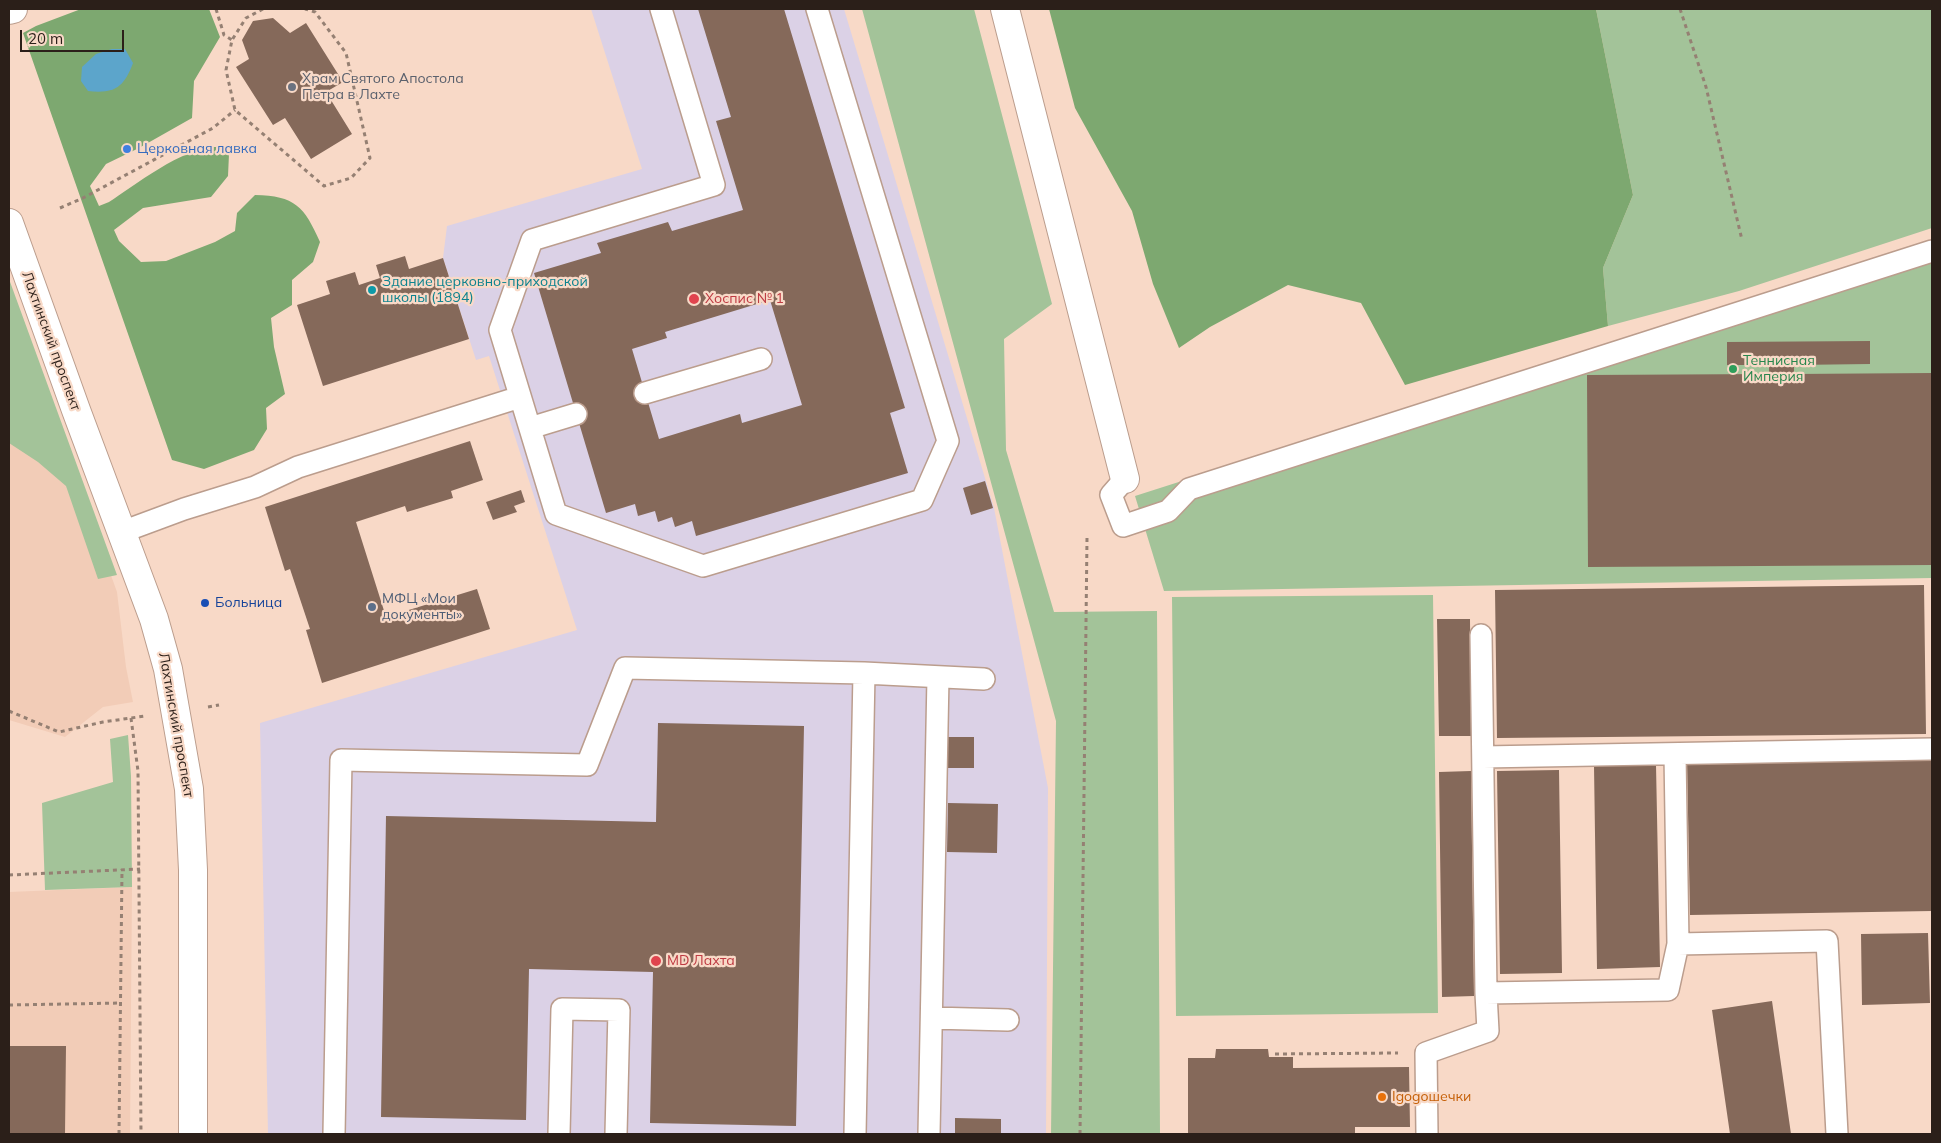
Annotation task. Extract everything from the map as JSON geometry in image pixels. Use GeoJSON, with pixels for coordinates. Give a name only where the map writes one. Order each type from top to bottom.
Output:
{"type":"FeatureCollection","features":[{"type":"Feature","properties":{"kind":"main road"},"geometry":{"type":"LineString","coordinates":[[9,10],[13,9]]}},
{"type":"Feature","properties":{"kind":"main road"},"geometry":{"type":"LineString","coordinates":[[1005,9],[1125,479]]}},
{"type":"Feature","properties":{"kind":"main road","name":"Лахтинский проспект"},"geometry":{"type":"LineString","coordinates":[[9,223],[76,410],[154,618],[168,669],[189,789],[193,870],[194,1134]]}},
{"type":"Feature","properties":{"kind":"lane"},"geometry":{"type":"LineString","coordinates":[[661,9],[714,185],[532,240],[500,330],[556,514],[703,566],[922,500],[948,440],[817,9]]}},
{"type":"Feature","properties":{"kind":"lane"},"geometry":{"type":"LineString","coordinates":[[1125,479],[1111,495],[1123,526],[1168,511],[1189,489],[1932,251]]}},
{"type":"Feature","properties":{"kind":"lane"},"geometry":{"type":"LineString","coordinates":[[646,394],[761,359]]}},
{"type":"Feature","properties":{"kind":"lane"},"geometry":{"type":"LineString","coordinates":[[122,532],[255,486],[298,467],[520,397]]}},
{"type":"Feature","properties":{"kind":"lane"},"geometry":{"type":"LineString","coordinates":[[530,428],[576,414]]}},
{"type":"Feature","properties":{"kind":"lane"},"geometry":{"type":"LineString","coordinates":[[1427,1134],[1426,1053],[1488,1031],[1480,635]]}},
{"type":"Feature","properties":{"kind":"lane"},"geometry":{"type":"LineString","coordinates":[[334,1134],[341,760],[587,765],[625,668],[984,678]]}},
{"type":"Feature","properties":{"kind":"lane"},"geometry":{"type":"LineString","coordinates":[[855,1134],[864,674]]}},
{"type":"Feature","properties":{"kind":"lane"},"geometry":{"type":"LineString","coordinates":[[929,1134],[938,677]]}},
{"type":"Feature","properties":{"kind":"lane"},"geometry":{"type":"LineString","coordinates":[[1483,757],[1932,749]]}},
{"type":"Feature","properties":{"kind":"lane"},"geometry":{"type":"LineString","coordinates":[[1486,993],[1668,990],[1678,944],[1675,754]]}},
{"type":"Feature","properties":{"kind":"lane"},"geometry":{"type":"LineString","coordinates":[[1678,944],[1827,941],[1837,1134]]}},
{"type":"Feature","properties":{"kind":"lane"},"geometry":{"type":"LineString","coordinates":[[559,1134],[562,1009],[619,1010],[616,1134]]}},
{"type":"Feature","properties":{"kind":"lane"},"geometry":{"type":"LineString","coordinates":[[932,1018],[1008,1020]]}},
{"type":"Feature","properties":{"kind":"path"},"geometry":{"type":"LineString","coordinates":[[216,9],[224,34],[232,40]]}},
{"type":"Feature","properties":{"kind":"path"},"geometry":{"type":"LineString","coordinates":[[263,9],[246,18],[232,40],[226,70],[234,110],[324,186],[351,178],[370,158],[346,53],[316,12],[305,9]]}},
{"type":"Feature","properties":{"kind":"path"},"geometry":{"type":"LineString","coordinates":[[1680,9],[1706,87],[1742,240]]}},
{"type":"Feature","properties":{"kind":"path"},"geometry":{"type":"LineString","coordinates":[[60,208],[83,198],[213,128],[234,110]]}},
{"type":"Feature","properties":{"kind":"path"},"geometry":{"type":"LineString","coordinates":[[1080,1134],[1087,538]]}},
{"type":"Feature","properties":{"kind":"path"},"geometry":{"type":"LineString","coordinates":[[9,711],[59,732],[103,722],[154,714]]}},
{"type":"Feature","properties":{"kind":"path"},"geometry":{"type":"LineString","coordinates":[[131,718],[138,771],[141,1134]]}},
{"type":"Feature","properties":{"kind":"path"},"geometry":{"type":"LineString","coordinates":[[119,1134],[122,869]]}},
{"type":"Feature","properties":{"kind":"path"},"geometry":{"type":"LineString","coordinates":[[9,875],[140,869]]}},
{"type":"Feature","properties":{"kind":"path"},"geometry":{"type":"LineString","coordinates":[[9,1005],[120,1002]]}},
{"type":"Feature","properties":{"kind":"path"},"geometry":{"type":"LineString","coordinates":[[1275,1054],[1426,1053]]}},
{"type":"Feature","properties":{"kind":"shaded area","name":"MD Лахта"},"geometry":{"type":"Polygon","coordinates":[[[591,9],[844,9],[994,508],[1048,788],[1046,1134],[268,1134],[260,723],[577,630],[489,356],[476,360],[443,258],[447,226],[642,169],[591,9]]]}},
{"type":"Feature","properties":{"kind":"shaded area"},"geometry":{"type":"Polygon","coordinates":[[[9,292],[117,592],[126,667],[133,702],[103,707],[65,737],[9,720],[9,292]]]}},
{"type":"Feature","properties":{"kind":"shaded area"},"geometry":{"type":"Polygon","coordinates":[[[132,887],[130,1134],[9,1134],[9,892],[132,887]]]}},
{"type":"Feature","properties":{"kind":"green space"},"geometry":{"type":"Polygon","coordinates":[[[81,9],[209,9],[220,37],[194,81],[192,118],[106,164],[90,186],[99,206],[109,202],[176,159],[190,152],[216,147],[229,154],[228,176],[211,197],[143,208],[114,230],[119,241],[141,262],[166,261],[215,242],[235,231],[237,213],[255,195],[280,198],[296,205],[309,220],[320,242],[313,262],[292,280],[292,305],[271,318],[274,347],[285,394],[266,408],[267,429],[254,450],[204,469],[172,460],[23,33],[81,9]]]}},
{"type":"Feature","properties":{"kind":"green space"},"geometry":{"type":"Polygon","coordinates":[[[862,9],[974,9],[1052,304],[1004,339],[1006,450],[1054,612],[1157,611],[1160,1134],[1051,1134],[1056,721],[862,9]]]}},
{"type":"Feature","properties":{"kind":"green space"},"geometry":{"type":"Polygon","coordinates":[[[1049,9],[1596,9],[1633,195],[1603,268],[1608,326],[1405,385],[1361,303],[1288,285],[1210,327],[1179,348],[1153,284],[1132,211],[1075,108],[1049,9]]]}},
{"type":"Feature","properties":{"kind":"green space"},"geometry":{"type":"Polygon","coordinates":[[[1596,9],[1932,9],[1932,228],[1739,291],[1608,326],[1603,268],[1633,195],[1596,9]]]}},
{"type":"Feature","properties":{"kind":"green space","name":"Теннисная Империя"},"geometry":{"type":"Polygon","coordinates":[[[1932,241],[1932,578],[1164,591],[1135,496],[1932,241]]]}},
{"type":"Feature","properties":{"kind":"green space"},"geometry":{"type":"Polygon","coordinates":[[[9,279],[117,575],[98,579],[66,486],[38,462],[9,443],[9,279]]]}},
{"type":"Feature","properties":{"kind":"green space"},"geometry":{"type":"Polygon","coordinates":[[[1433,595],[1438,1013],[1176,1016],[1172,597],[1433,595]]]}},
{"type":"Feature","properties":{"kind":"green space"},"geometry":{"type":"Polygon","coordinates":[[[128,735],[131,776],[132,887],[45,890],[42,803],[113,782],[110,739],[128,735]]]}},
{"type":"Feature","properties":{"kind":"water"},"geometry":{"type":"Polygon","coordinates":[[[112,49],[125,49],[133,63],[126,78],[112,90],[88,91],[81,81],[82,67],[96,54],[112,49]]]}},
{"type":"Feature","properties":{"kind":"building"},"geometry":{"type":"Polygon","coordinates":[[[698,9],[784,9],[905,408],[890,413],[908,473],[696,536],[692,521],[675,527],[672,517],[658,522],[655,511],[638,516],[635,504],[606,513],[534,273],[601,253],[597,243],[668,222],[672,231],[743,210],[716,121],[731,117],[698,9]],[[770,300],[665,332],[667,338],[632,349],[659,439],[740,414],[742,423],[802,405],[770,300]]]}},
{"type":"Feature","properties":{"kind":"building","name":"Храм Святого Апостола Петра в Лахте"},"geometry":{"type":"Polygon","coordinates":[[[273,18],[290,33],[306,23],[343,82],[326,92],[352,134],[311,159],[285,118],[273,125],[236,67],[249,59],[242,40],[253,21],[273,18]]]}},
{"type":"Feature","properties":{"kind":"building"},"geometry":{"type":"Polygon","coordinates":[[[405,256],[409,269],[443,258],[469,339],[323,386],[297,305],[330,294],[326,281],[355,272],[359,285],[380,278],[376,265],[405,256]]]}},
{"type":"Feature","properties":{"kind":"building"},"geometry":{"type":"Polygon","coordinates":[[[1870,341],[1870,364],[1794,365],[1794,374],[1932,373],[1932,565],[1588,567],[1587,375],[1769,374],[1769,365],[1727,365],[1727,342],[1870,341]]]}},
{"type":"Feature","properties":{"kind":"building"},"geometry":{"type":"Polygon","coordinates":[[[470,441],[483,480],[451,491],[453,498],[407,512],[405,506],[356,522],[386,617],[477,589],[490,629],[322,683],[306,630],[310,629],[290,569],[285,571],[265,507],[470,441]]]}},
{"type":"Feature","properties":{"kind":"building"},"geometry":{"type":"Polygon","coordinates":[[[985,481],[993,508],[971,515],[963,488],[985,481]]]}},
{"type":"Feature","properties":{"kind":"building"},"geometry":{"type":"Polygon","coordinates":[[[521,490],[525,502],[514,506],[517,512],[493,520],[486,502],[521,490]]]}},
{"type":"Feature","properties":{"kind":"building"},"geometry":{"type":"Polygon","coordinates":[[[1924,585],[1926,734],[1497,738],[1495,590],[1924,585]]]}},
{"type":"Feature","properties":{"kind":"building"},"geometry":{"type":"Polygon","coordinates":[[[1437,619],[1470,619],[1471,736],[1439,736],[1437,619]]]}},
{"type":"Feature","properties":{"kind":"building"},"geometry":{"type":"Polygon","coordinates":[[[658,723],[804,726],[796,1126],[650,1123],[653,972],[529,969],[526,1120],[381,1117],[386,816],[656,822],[658,723]]]}},
{"type":"Feature","properties":{"kind":"building"},"geometry":{"type":"Polygon","coordinates":[[[947,737],[974,737],[974,768],[947,768],[947,737]]]}},
{"type":"Feature","properties":{"kind":"building"},"geometry":{"type":"Polygon","coordinates":[[[1932,757],[1932,911],[1690,915],[1687,761],[1932,757]]]}},
{"type":"Feature","properties":{"kind":"building"},"geometry":{"type":"Polygon","coordinates":[[[1656,765],[1660,967],[1597,969],[1594,766],[1656,765]]]}},
{"type":"Feature","properties":{"kind":"building"},"geometry":{"type":"Polygon","coordinates":[[[1559,770],[1562,973],[1500,974],[1497,771],[1559,770]]]}},
{"type":"Feature","properties":{"kind":"building"},"geometry":{"type":"Polygon","coordinates":[[[1471,771],[1474,996],[1442,997],[1439,772],[1471,771]]]}},
{"type":"Feature","properties":{"kind":"building"},"geometry":{"type":"Polygon","coordinates":[[[948,803],[998,804],[997,853],[947,852],[948,803]]]}},
{"type":"Feature","properties":{"kind":"building"},"geometry":{"type":"Polygon","coordinates":[[[1928,933],[1930,1003],[1862,1005],[1861,934],[1928,933]]]}},
{"type":"Feature","properties":{"kind":"building"},"geometry":{"type":"Polygon","coordinates":[[[1772,1001],[1791,1134],[1730,1134],[1712,1010],[1772,1001]]]}},
{"type":"Feature","properties":{"kind":"building"},"geometry":{"type":"Polygon","coordinates":[[[9,1046],[66,1046],[65,1134],[9,1134],[9,1046]]]}},
{"type":"Feature","properties":{"kind":"building"},"geometry":{"type":"Polygon","coordinates":[[[1216,1049],[1268,1049],[1269,1057],[1293,1057],[1293,1068],[1409,1067],[1410,1127],[1355,1127],[1355,1134],[1188,1134],[1188,1058],[1215,1058],[1216,1049]]]}},
{"type":"Feature","properties":{"kind":"building"},"geometry":{"type":"Polygon","coordinates":[[[955,1118],[1001,1119],[1001,1134],[955,1134],[955,1118]]]}},
{"type":"Feature","properties":{"kind":"place","name":"Храм Святого Апостола Петра в Лахте"},"geometry":{"type":"Point","coordinates":[292,87]}},
{"type":"Feature","properties":{"kind":"place","name":"Церковная лавка"},"geometry":{"type":"Point","coordinates":[127,149]}},
{"type":"Feature","properties":{"kind":"place","name":"Здание церковно-приходской школы (1894)"},"geometry":{"type":"Point","coordinates":[372,290]}},
{"type":"Feature","properties":{"kind":"place","name":"Хоспис № 1"},"geometry":{"type":"Point","coordinates":[694,299]}},
{"type":"Feature","properties":{"kind":"place","name":"Теннисная Империя"},"geometry":{"type":"Point","coordinates":[1733,369]}},
{"type":"Feature","properties":{"kind":"place","name":"Больница"},"geometry":{"type":"Point","coordinates":[205,603]}},
{"type":"Feature","properties":{"kind":"place","name":"МФЦ «Мои документы»"},"geometry":{"type":"Point","coordinates":[372,607]}},
{"type":"Feature","properties":{"kind":"place","name":"MD Лахта"},"geometry":{"type":"Point","coordinates":[656,961]}},
{"type":"Feature","properties":{"kind":"place","name":"Igogoшечки"},"geometry":{"type":"Point","coordinates":[1382,1097]}}]}
